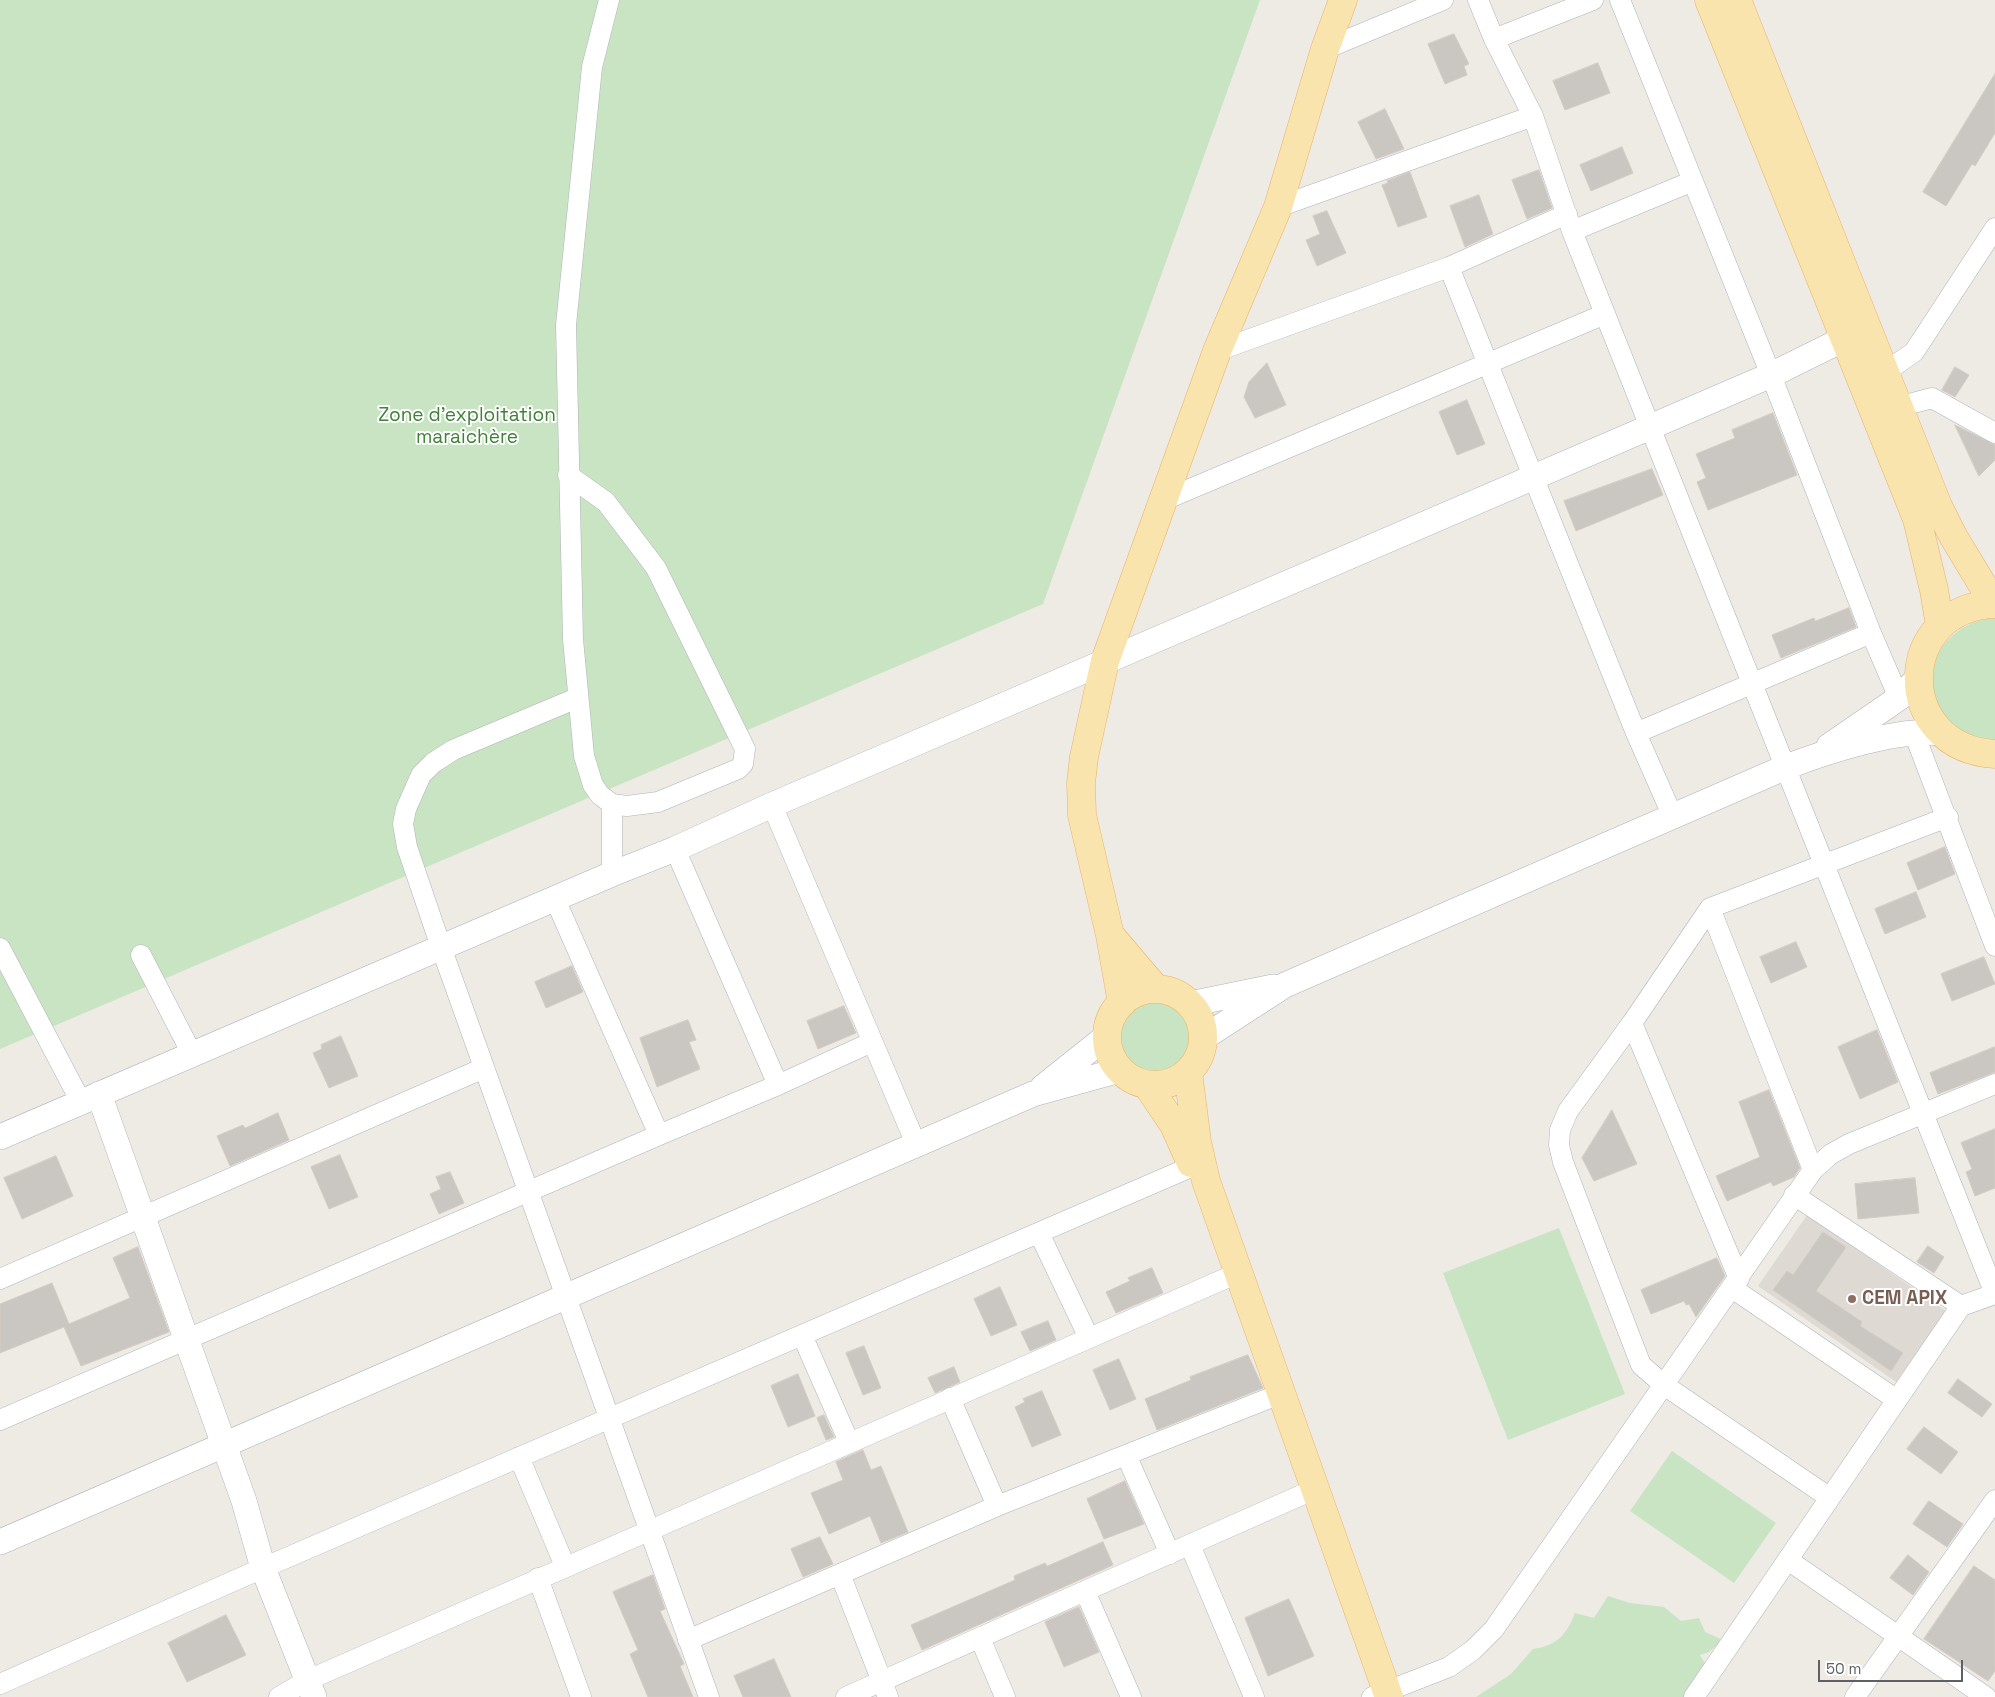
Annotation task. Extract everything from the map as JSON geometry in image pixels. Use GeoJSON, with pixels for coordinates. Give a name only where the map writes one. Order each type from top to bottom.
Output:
{"type":"FeatureCollection","features":[{"type":"Feature","properties":{"kind":"main road"},"geometry":{"type":"LineString","coordinates":[[1122,1003],[1110,935],[1082,815],[1081,783],[1084,757],[1105,661],[1218,350],[1278,207],[1343,0]]}},
{"type":"Feature","properties":{"kind":"main road"},"geometry":{"type":"LineString","coordinates":[[1709,0],[1856,333],[1884,373],[1942,514],[1972,570],[1994,604],[1974,606],[1956,614],[1940,626],[1923,650],[1908,688],[1920,699],[1928,717],[1927,733],[1964,749],[1995,755]]}},
{"type":"Feature","properties":{"kind":"main road"},"geometry":{"type":"LineString","coordinates":[[1737,0],[1856,333],[1917,519],[1934,590],[1940,626]]}},
{"type":"Feature","properties":{"kind":"main road"},"geometry":{"type":"LineString","coordinates":[[1110,935],[1156,989]]}},
{"type":"Feature","properties":{"kind":"main road"},"geometry":{"type":"LineString","coordinates":[[1156,989],[1174,993],[1190,1004],[1200,1020],[1203,1038],[1199,1057],[1188,1072],[1176,1081],[1162,1085],[1147,1085],[1132,1080],[1120,1070],[1110,1055],[1107,1036],[1111,1018],[1122,1003],[1137,993],[1156,989]]}},
{"type":"Feature","properties":{"kind":"main road"},"geometry":{"type":"LineString","coordinates":[[1188,1072],[1199,1174]]}},
{"type":"Feature","properties":{"kind":"main road"},"geometry":{"type":"LineString","coordinates":[[1147,1085],[1174,1125],[1199,1174],[1238,1272],[1315,1489],[1383,1695]]}},
{"type":"Feature","properties":{"kind":"street"},"geometry":{"type":"LineString","coordinates":[[568,475],[606,502],[653,564],[744,748],[743,764],[738,769],[658,802],[642,806],[612,804],[600,795],[592,785],[588,772],[577,698],[568,475],[566,325],[592,67],[609,0]]}},
{"type":"Feature","properties":{"kind":"street"},"geometry":{"type":"LineString","coordinates":[[1326,50],[1443,0]]}},
{"type":"Feature","properties":{"kind":"street"},"geometry":{"type":"LineString","coordinates":[[1478,0],[1494,39],[1533,116],[1569,222],[1995,1294],[1961,1306],[1694,1697]]}},
{"type":"Feature","properties":{"kind":"street"},"geometry":{"type":"LineString","coordinates":[[1494,39],[1593,0]]}},
{"type":"Feature","properties":{"kind":"street"},"geometry":{"type":"LineString","coordinates":[[1620,0],[1770,375],[1870,633],[1908,688],[1817,755]]}},
{"type":"Feature","properties":{"kind":"street"},"geometry":{"type":"LineString","coordinates":[[1278,207],[1533,116]]}},
{"type":"Feature","properties":{"kind":"street"},"geometry":{"type":"LineString","coordinates":[[1218,350],[1569,222],[1693,181]]}},
{"type":"Feature","properties":{"kind":"street"},"geometry":{"type":"LineString","coordinates":[[1884,373],[1914,352],[1995,228]]}},
{"type":"Feature","properties":{"kind":"street"},"geometry":{"type":"LineString","coordinates":[[1449,267],[1636,734],[1673,817]]}},
{"type":"Feature","properties":{"kind":"street"},"geometry":{"type":"LineString","coordinates":[[1164,500],[1606,314]]}},
{"type":"Feature","properties":{"kind":"street"},"geometry":{"type":"LineString","coordinates":[[0,1137],[555,898],[674,849],[1770,375],[1856,333]]}},
{"type":"Feature","properties":{"kind":"street"},"geometry":{"type":"LineString","coordinates":[[1898,407],[1932,398],[1995,433]]}},
{"type":"Feature","properties":{"kind":"street"},"geometry":{"type":"LineString","coordinates":[[1636,734],[1870,633]]}},
{"type":"Feature","properties":{"kind":"street"},"geometry":{"type":"LineString","coordinates":[[577,698],[453,750],[433,763],[421,775],[406,809],[403,824],[407,847],[441,947],[709,1697]]}},
{"type":"Feature","properties":{"kind":"street"},"geometry":{"type":"LineString","coordinates":[[1203,1038],[1285,985],[1786,767],[1817,755],[1927,733],[1948,817],[1995,946]]}},
{"type":"Feature","properties":{"kind":"street"},"geometry":{"type":"LineString","coordinates":[[612,804],[612,874]]}},
{"type":"Feature","properties":{"kind":"street"},"geometry":{"type":"LineString","coordinates":[[772,805],[916,1144]]}},
{"type":"Feature","properties":{"kind":"street"},"geometry":{"type":"LineString","coordinates":[[1830,1498],[1664,1385],[1641,1365],[1562,1162],[1558,1145],[1560,1130],[1568,1111],[1632,1023],[1710,908],[1948,817]]}},
{"type":"Feature","properties":{"kind":"street"},"geometry":{"type":"LineString","coordinates":[[674,849],[778,1085]]}},
{"type":"Feature","properties":{"kind":"street"},"geometry":{"type":"LineString","coordinates":[[555,898],[659,1135]]}},
{"type":"Feature","properties":{"kind":"street"},"geometry":{"type":"LineString","coordinates":[[1710,908],[1813,1170]]}},
{"type":"Feature","properties":{"kind":"street"},"geometry":{"type":"LineString","coordinates":[[0,948],[90,1098],[143,1217],[244,1501],[263,1568],[311,1689]]}},
{"type":"Feature","properties":{"kind":"street"},"geometry":{"type":"LineString","coordinates":[[141,955],[192,1054]]}},
{"type":"Feature","properties":{"kind":"street"},"geometry":{"type":"LineString","coordinates":[[1190,1004],[1285,985]]}},
{"type":"Feature","properties":{"kind":"street"},"geometry":{"type":"LineString","coordinates":[[1632,1023],[1736,1283],[1897,1400]]}},
{"type":"Feature","properties":{"kind":"street"},"geometry":{"type":"LineString","coordinates":[[1033,1094],[1107,1036]]}},
{"type":"Feature","properties":{"kind":"street"},"geometry":{"type":"LineString","coordinates":[[0,1420],[778,1085],[872,1042]]}},
{"type":"Feature","properties":{"kind":"street"},"geometry":{"type":"LineString","coordinates":[[0,1279],[484,1068]]}},
{"type":"Feature","properties":{"kind":"street"},"geometry":{"type":"LineString","coordinates":[[0,1542],[1033,1094],[1120,1070]]}},
{"type":"Feature","properties":{"kind":"street"},"geometry":{"type":"LineString","coordinates":[[1383,1695],[1448,1667],[1473,1650],[1494,1629],[1813,1170],[1830,1154],[1849,1144],[1995,1084]]}},
{"type":"Feature","properties":{"kind":"street"},"geometry":{"type":"LineString","coordinates":[[0,1684],[263,1568],[1039,1233],[1199,1174]]}},
{"type":"Feature","properties":{"kind":"street"},"geometry":{"type":"LineString","coordinates":[[1794,1195],[1961,1306]]}},
{"type":"Feature","properties":{"kind":"street"},"geometry":{"type":"LineString","coordinates":[[1039,1233],[1089,1338]]}},
{"type":"Feature","properties":{"kind":"street"},"geometry":{"type":"LineString","coordinates":[[279,1697],[311,1689],[538,1578],[1238,1272]]}},
{"type":"Feature","properties":{"kind":"street"},"geometry":{"type":"LineString","coordinates":[[802,1335],[849,1442]]}},
{"type":"Feature","properties":{"kind":"street"},"geometry":{"type":"LineString","coordinates":[[688,1640],[997,1506],[1127,1457],[1280,1394]]}},
{"type":"Feature","properties":{"kind":"street"},"geometry":{"type":"LineString","coordinates":[[950,1398],[997,1506]]}},
{"type":"Feature","properties":{"kind":"street"},"geometry":{"type":"LineString","coordinates":[[519,1457],[565,1566]]}},
{"type":"Feature","properties":{"kind":"street"},"geometry":{"type":"LineString","coordinates":[[1127,1457],[1170,1554]]}},
{"type":"Feature","properties":{"kind":"street"},"geometry":{"type":"LineString","coordinates":[[846,1697],[885,1689],[980,1638],[1315,1489]]}},
{"type":"Feature","properties":{"kind":"street"},"geometry":{"type":"LineString","coordinates":[[1855,1697],[1995,1500]]}},
{"type":"Feature","properties":{"kind":"street"},"geometry":{"type":"LineString","coordinates":[[1190,1545],[1254,1697]]}},
{"type":"Feature","properties":{"kind":"street"},"geometry":{"type":"LineString","coordinates":[[1788,1560],[1986,1697],[1995,1685]]}},
{"type":"Feature","properties":{"kind":"street"},"geometry":{"type":"LineString","coordinates":[[840,1574],[885,1689]]}},
{"type":"Feature","properties":{"kind":"street"},"geometry":{"type":"LineString","coordinates":[[538,1578],[581,1697]]}},
{"type":"Feature","properties":{"kind":"street"},"geometry":{"type":"LineString","coordinates":[[1085,1591],[1132,1697]]}},
{"type":"Feature","properties":{"kind":"street"},"geometry":{"type":"LineString","coordinates":[[980,1638],[1005,1697]]}},
{"type":"Feature","properties":{"kind":"shaded area","name":"CEM APIX"},"geometry":{"type":"Polygon","coordinates":[[[1807,1215],[1946,1311],[1896,1382],[1758,1286],[1807,1215]]]}},
{"type":"Feature","properties":{"kind":"green space","name":"Zone d'exploitation maraichère"},"geometry":{"type":"Polygon","coordinates":[[[0,0],[1260,0],[1043,604],[0,1049],[0,0]]]}},
{"type":"Feature","properties":{"kind":"green space"},"geometry":{"type":"Polygon","coordinates":[[[1995,618],[1995,742],[1981,741],[1968,737],[1949,724],[1936,707],[1931,688],[1933,668],[1940,650],[1953,635],[1972,623],[1995,618]]]}},
{"type":"Feature","properties":{"kind":"green space"},"geometry":{"type":"Polygon","coordinates":[[[1154,999],[1168,1002],[1181,1010],[1189,1023],[1192,1037],[1189,1051],[1181,1064],[1168,1072],[1154,1075],[1140,1072],[1127,1064],[1119,1051],[1116,1037],[1119,1023],[1127,1010],[1140,1002],[1154,999]]]}},
{"type":"Feature","properties":{"kind":"green space"},"geometry":{"type":"Polygon","coordinates":[[[1559,1228],[1625,1394],[1508,1440],[1443,1273],[1559,1228]]]}},
{"type":"Feature","properties":{"kind":"green space"},"geometry":{"type":"Polygon","coordinates":[[[1672,1451],[1776,1523],[1734,1583],[1630,1511],[1672,1451]]]}},
{"type":"Feature","properties":{"kind":"green space"},"geometry":{"type":"Polygon","coordinates":[[[1608,1596],[1630,1603],[1664,1607],[1681,1621],[1699,1618],[1705,1632],[1723,1640],[1709,1652],[1700,1655],[1707,1667],[1686,1697],[1476,1697],[1511,1674],[1533,1649],[1549,1645],[1560,1638],[1565,1633],[1575,1613],[1594,1618],[1608,1596]]]}},
{"type":"Feature","properties":{"kind":"building"},"geometry":{"type":"Polygon","coordinates":[[[1454,34],[1469,64],[1464,66],[1467,75],[1445,84],[1428,44],[1454,34]]]}},
{"type":"Feature","properties":{"kind":"building"},"geometry":{"type":"Polygon","coordinates":[[[1598,63],[1610,93],[1565,110],[1553,81],[1598,63]]]}},
{"type":"Feature","properties":{"kind":"building"},"geometry":{"type":"Polygon","coordinates":[[[1995,74],[1995,133],[1975,166],[1972,164],[1946,206],[1923,192],[1995,74]]]}},
{"type":"Feature","properties":{"kind":"building"},"geometry":{"type":"Polygon","coordinates":[[[1385,109],[1404,149],[1376,159],[1358,122],[1385,109]]]}},
{"type":"Feature","properties":{"kind":"building"},"geometry":{"type":"Polygon","coordinates":[[[1622,147],[1633,173],[1591,191],[1580,165],[1622,147]]]}},
{"type":"Feature","properties":{"kind":"building"},"geometry":{"type":"Polygon","coordinates":[[[1539,170],[1552,208],[1527,219],[1512,180],[1539,170]]]}},
{"type":"Feature","properties":{"kind":"building"},"geometry":{"type":"Polygon","coordinates":[[[1410,172],[1427,217],[1398,227],[1382,185],[1388,183],[1387,181],[1410,172]]]}},
{"type":"Feature","properties":{"kind":"building"},"geometry":{"type":"Polygon","coordinates":[[[1479,195],[1493,234],[1465,247],[1450,206],[1479,195]]]}},
{"type":"Feature","properties":{"kind":"building"},"geometry":{"type":"Polygon","coordinates":[[[1327,211],[1346,253],[1317,266],[1306,240],[1320,234],[1313,216],[1327,211]]]}},
{"type":"Feature","properties":{"kind":"building"},"geometry":{"type":"Polygon","coordinates":[[[1267,363],[1286,405],[1255,418],[1244,397],[1249,382],[1267,363]]]}},
{"type":"Feature","properties":{"kind":"building"},"geometry":{"type":"Polygon","coordinates":[[[1955,367],[1969,375],[1955,397],[1942,390],[1955,367]]]}},
{"type":"Feature","properties":{"kind":"building"},"geometry":{"type":"Polygon","coordinates":[[[1467,400],[1485,444],[1457,455],[1439,412],[1467,400]]]}},
{"type":"Feature","properties":{"kind":"building"},"geometry":{"type":"Polygon","coordinates":[[[1773,413],[1797,475],[1708,510],[1697,482],[1706,478],[1696,454],[1735,438],[1732,430],[1773,413]]]}},
{"type":"Feature","properties":{"kind":"building"},"geometry":{"type":"Polygon","coordinates":[[[1955,425],[1995,445],[1995,460],[1979,476],[1955,425]]]}},
{"type":"Feature","properties":{"kind":"building"},"geometry":{"type":"Polygon","coordinates":[[[1652,469],[1663,495],[1576,531],[1564,501],[1652,469]]]}},
{"type":"Feature","properties":{"kind":"building"},"geometry":{"type":"Polygon","coordinates":[[[1849,608],[1856,627],[1781,658],[1772,635],[1814,618],[1815,621],[1849,608]]]}},
{"type":"Feature","properties":{"kind":"building"},"geometry":{"type":"Polygon","coordinates":[[[1945,847],[1955,874],[1918,890],[1907,863],[1945,847]]]}},
{"type":"Feature","properties":{"kind":"building"},"geometry":{"type":"Polygon","coordinates":[[[1916,892],[1926,917],[1885,934],[1875,909],[1916,892]]]}},
{"type":"Feature","properties":{"kind":"building"},"geometry":{"type":"Polygon","coordinates":[[[1796,942],[1807,967],[1771,983],[1760,957],[1796,942]]]}},
{"type":"Feature","properties":{"kind":"building"},"geometry":{"type":"Polygon","coordinates":[[[1984,957],[1995,984],[1952,1001],[1941,974],[1984,957]]]}},
{"type":"Feature","properties":{"kind":"building"},"geometry":{"type":"Polygon","coordinates":[[[572,966],[583,992],[546,1008],[535,982],[572,966]]]}},
{"type":"Feature","properties":{"kind":"building"},"geometry":{"type":"Polygon","coordinates":[[[844,1006],[856,1033],[818,1049],[807,1021],[844,1006]]]}},
{"type":"Feature","properties":{"kind":"building"},"geometry":{"type":"Polygon","coordinates":[[[688,1020],[696,1040],[689,1042],[700,1069],[657,1087],[640,1038],[688,1020]]]}},
{"type":"Feature","properties":{"kind":"building"},"geometry":{"type":"Polygon","coordinates":[[[1877,1030],[1898,1082],[1860,1099],[1838,1047],[1877,1030]]]}},
{"type":"Feature","properties":{"kind":"building"},"geometry":{"type":"Polygon","coordinates":[[[341,1036],[358,1076],[329,1088],[313,1053],[322,1049],[321,1045],[341,1036]]]}},
{"type":"Feature","properties":{"kind":"building"},"geometry":{"type":"Polygon","coordinates":[[[1995,1047],[1995,1072],[1938,1094],[1930,1073],[1995,1047]]]}},
{"type":"Feature","properties":{"kind":"building"},"geometry":{"type":"Polygon","coordinates":[[[1769,1090],[1800,1168],[1794,1177],[1773,1186],[1771,1182],[1727,1201],[1716,1176],[1760,1157],[1739,1102],[1769,1090]]]}},
{"type":"Feature","properties":{"kind":"building"},"geometry":{"type":"Polygon","coordinates":[[[1612,1110],[1637,1164],[1594,1181],[1582,1158],[1612,1110]]]}},
{"type":"Feature","properties":{"kind":"building"},"geometry":{"type":"Polygon","coordinates":[[[278,1113],[289,1140],[230,1166],[217,1136],[243,1125],[245,1128],[278,1113]]]}},
{"type":"Feature","properties":{"kind":"building"},"geometry":{"type":"Polygon","coordinates":[[[1995,1129],[1995,1188],[1975,1196],[1966,1172],[1972,1169],[1961,1143],[1995,1129]]]}},
{"type":"Feature","properties":{"kind":"building"},"geometry":{"type":"Polygon","coordinates":[[[340,1155],[358,1197],[329,1209],[311,1167],[340,1155]]]}},
{"type":"Feature","properties":{"kind":"building"},"geometry":{"type":"Polygon","coordinates":[[[56,1156],[73,1196],[22,1219],[4,1178],[56,1156]]]}},
{"type":"Feature","properties":{"kind":"building"},"geometry":{"type":"Polygon","coordinates":[[[450,1172],[464,1203],[439,1214],[430,1194],[441,1189],[436,1177],[450,1172]]]}},
{"type":"Feature","properties":{"kind":"building"},"geometry":{"type":"Polygon","coordinates":[[[1915,1178],[1919,1213],[1858,1219],[1855,1184],[1915,1178]]]}},
{"type":"Feature","properties":{"kind":"building"},"geometry":{"type":"Polygon","coordinates":[[[1823,1232],[1846,1247],[1816,1291],[1862,1322],[1860,1326],[1903,1353],[1891,1371],[1773,1290],[1787,1271],[1793,1275],[1823,1232]]]}},
{"type":"Feature","properties":{"kind":"building"},"geometry":{"type":"Polygon","coordinates":[[[1928,1246],[1944,1257],[1934,1273],[1917,1262],[1928,1246]]]}},
{"type":"Feature","properties":{"kind":"building"},"geometry":{"type":"Polygon","coordinates":[[[138,1247],[169,1332],[81,1366],[64,1327],[0,1353],[0,1304],[52,1283],[69,1324],[130,1298],[113,1258],[138,1247]]]}},
{"type":"Feature","properties":{"kind":"building"},"geometry":{"type":"Polygon","coordinates":[[[1717,1258],[1725,1276],[1696,1317],[1689,1304],[1686,1305],[1684,1301],[1651,1314],[1641,1290],[1717,1258]]]}},
{"type":"Feature","properties":{"kind":"building"},"geometry":{"type":"Polygon","coordinates":[[[1152,1268],[1163,1293],[1116,1313],[1106,1292],[1130,1281],[1128,1278],[1152,1268]]]}},
{"type":"Feature","properties":{"kind":"building"},"geometry":{"type":"Polygon","coordinates":[[[1000,1287],[1017,1325],[991,1336],[974,1299],[1000,1287]]]}},
{"type":"Feature","properties":{"kind":"building"},"geometry":{"type":"Polygon","coordinates":[[[1048,1321],[1056,1340],[1030,1351],[1021,1332],[1048,1321]]]}},
{"type":"Feature","properties":{"kind":"building"},"geometry":{"type":"Polygon","coordinates":[[[864,1346],[881,1388],[863,1395],[846,1353],[864,1346]]]}},
{"type":"Feature","properties":{"kind":"building"},"geometry":{"type":"Polygon","coordinates":[[[1248,1355],[1263,1388],[1157,1430],[1145,1399],[1191,1380],[1190,1377],[1248,1355]]]}},
{"type":"Feature","properties":{"kind":"building"},"geometry":{"type":"Polygon","coordinates":[[[1119,1359],[1136,1399],[1110,1410],[1093,1370],[1119,1359]]]}},
{"type":"Feature","properties":{"kind":"building"},"geometry":{"type":"Polygon","coordinates":[[[954,1367],[960,1382],[935,1393],[928,1378],[954,1367]]]}},
{"type":"Feature","properties":{"kind":"building"},"geometry":{"type":"Polygon","coordinates":[[[798,1374],[815,1416],[788,1427],[771,1386],[798,1374]]]}},
{"type":"Feature","properties":{"kind":"building"},"geometry":{"type":"Polygon","coordinates":[[[1958,1379],[1992,1404],[1982,1417],[1948,1393],[1958,1379]]]}},
{"type":"Feature","properties":{"kind":"building"},"geometry":{"type":"Polygon","coordinates":[[[1042,1391],[1061,1435],[1032,1447],[1015,1407],[1025,1402],[1023,1399],[1042,1391]]]}},
{"type":"Feature","properties":{"kind":"building"},"geometry":{"type":"Polygon","coordinates":[[[824,1415],[834,1437],[826,1440],[817,1418],[824,1415]]]}},
{"type":"Feature","properties":{"kind":"building"},"geometry":{"type":"Polygon","coordinates":[[[1924,1427],[1958,1452],[1941,1474],[1907,1449],[1924,1427]]]}},
{"type":"Feature","properties":{"kind":"building"},"geometry":{"type":"Polygon","coordinates":[[[863,1450],[871,1470],[881,1466],[908,1532],[881,1543],[870,1516],[829,1534],[811,1493],[843,1480],[836,1462],[863,1450]]]}},
{"type":"Feature","properties":{"kind":"building"},"geometry":{"type":"Polygon","coordinates":[[[1125,1481],[1144,1524],[1104,1539],[1087,1499],[1125,1481]]]}},
{"type":"Feature","properties":{"kind":"building"},"geometry":{"type":"Polygon","coordinates":[[[1929,1501],[1963,1524],[1947,1547],[1913,1524],[1929,1501]]]}},
{"type":"Feature","properties":{"kind":"building"},"geometry":{"type":"Polygon","coordinates":[[[820,1537],[833,1564],[803,1577],[791,1549],[820,1537]]]}},
{"type":"Feature","properties":{"kind":"building"},"geometry":{"type":"Polygon","coordinates":[[[1103,1542],[1113,1565],[922,1650],[911,1625],[1015,1580],[1014,1576],[1045,1563],[1047,1566],[1103,1542]]]}},
{"type":"Feature","properties":{"kind":"building"},"geometry":{"type":"Polygon","coordinates":[[[1908,1555],[1929,1572],[1913,1595],[1890,1578],[1908,1555]]]}},
{"type":"Feature","properties":{"kind":"building"},"geometry":{"type":"Polygon","coordinates":[[[1974,1566],[1995,1580],[1995,1671],[1988,1681],[1924,1639],[1974,1566]]]}},
{"type":"Feature","properties":{"kind":"building"},"geometry":{"type":"Polygon","coordinates":[[[653,1575],[665,1609],[660,1611],[684,1664],[680,1666],[693,1697],[648,1697],[630,1654],[638,1650],[613,1592],[653,1575]]]}},
{"type":"Feature","properties":{"kind":"building"},"geometry":{"type":"Polygon","coordinates":[[[1289,1599],[1314,1656],[1268,1676],[1245,1618],[1289,1599]]]}},
{"type":"Feature","properties":{"kind":"building"},"geometry":{"type":"Polygon","coordinates":[[[1079,1607],[1099,1652],[1064,1667],[1045,1622],[1079,1607]]]}},
{"type":"Feature","properties":{"kind":"building"},"geometry":{"type":"Polygon","coordinates":[[[226,1615],[246,1655],[187,1682],[168,1643],[226,1615]]]}},
{"type":"Feature","properties":{"kind":"building"},"geometry":{"type":"Polygon","coordinates":[[[774,1659],[791,1697],[743,1697],[734,1676],[774,1659]]]}},
{"type":"Feature","properties":{"kind":"place","name":"CEM APIX"},"geometry":{"type":"Point","coordinates":[1852,1299]}}]}
